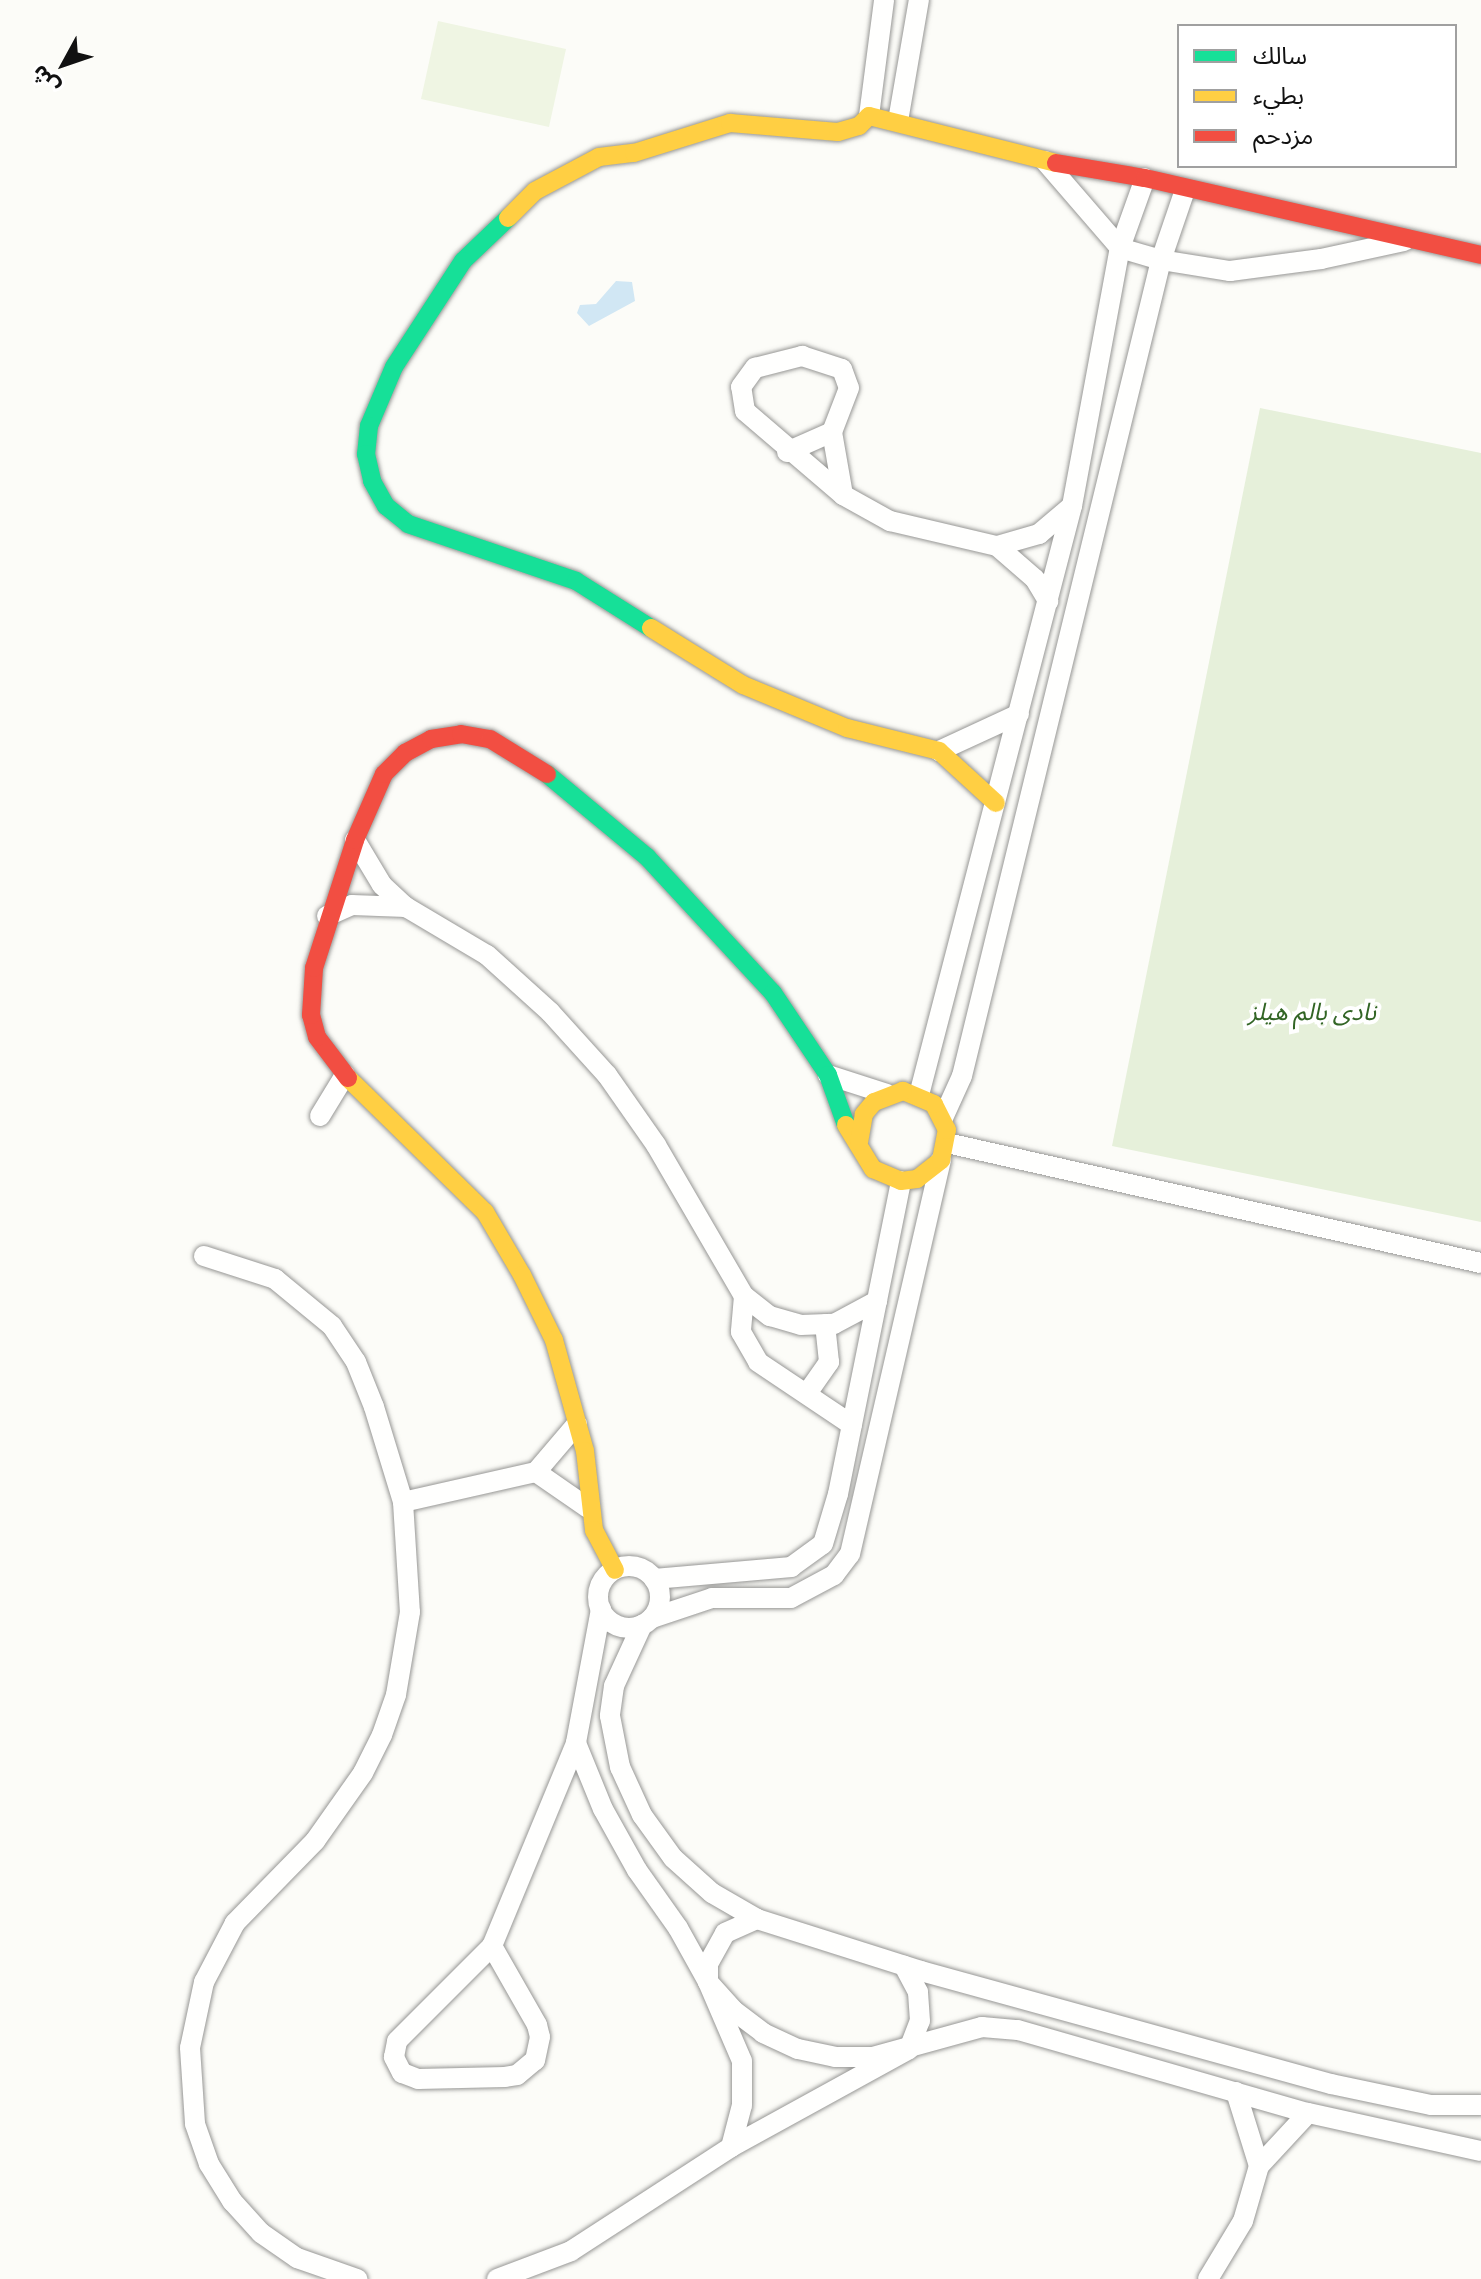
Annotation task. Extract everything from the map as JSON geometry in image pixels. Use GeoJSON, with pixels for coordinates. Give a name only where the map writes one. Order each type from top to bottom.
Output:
{"type":"FeatureCollection","features":[{"type":"Feature","properties":{"kind":"street"},"geometry":{"type":"LineString","coordinates":[[884,0],[869,116],[859,126],[838,132],[763,122],[698,129],[634,153],[599,157],[535,191],[463,261],[425,312],[369,426],[366,454],[372,481],[386,506],[408,524],[576,581],[743,685],[847,728],[939,751],[996,803]]}},
{"type":"Feature","properties":{"kind":"street"},"geometry":{"type":"LineString","coordinates":[[898,121],[919,0]]}},
{"type":"Feature","properties":{"kind":"street"},"geometry":{"type":"LineString","coordinates":[[869,116],[1045,161],[1145,178],[1185,190],[1481,255]]}},
{"type":"Feature","properties":{"kind":"street"},"geometry":{"type":"LineString","coordinates":[[1045,161],[1120,248],[1161,260],[1230,271],[1321,259],[1409,240]]}},
{"type":"Feature","properties":{"kind":"street"},"geometry":{"type":"LineString","coordinates":[[919,1095],[1072,506],[1120,248],[1145,178]]}},
{"type":"Feature","properties":{"kind":"street"},"geometry":{"type":"LineString","coordinates":[[601,1609],[619,1626],[647,1621],[712,1598],[791,1598],[834,1575],[850,1554],[944,1152],[943,1118],[962,1076],[1161,260],[1185,190]]}},
{"type":"Feature","properties":{"kind":"street"},"geometry":{"type":"LineString","coordinates":[[843,495],[832,432],[849,388],[842,369],[810,357],[770,361],[746,376],[741,399],[745,411],[787,452],[843,495],[890,521],[997,546],[1035,579],[1048,601]]}},
{"type":"Feature","properties":{"kind":"street"},"geometry":{"type":"LineString","coordinates":[[787,452],[832,432]]}},
{"type":"Feature","properties":{"kind":"street"},"geometry":{"type":"LineString","coordinates":[[997,546],[1039,534],[1072,506]]}},
{"type":"Feature","properties":{"kind":"street"},"geometry":{"type":"LineString","coordinates":[[939,751],[967,742],[1019,714]]}},
{"type":"Feature","properties":{"kind":"street"},"geometry":{"type":"LineString","coordinates":[[615,1570],[588,1508],[577,1424],[554,1340],[485,1212],[345,1075],[317,1037],[311,1015],[310,991],[327,916],[384,774],[405,753],[431,739],[461,734],[490,739],[560,782],[647,857],[773,993],[828,1075],[838,1111],[873,1169],[901,1181],[917,1179],[944,1152]]}},
{"type":"Feature","properties":{"kind":"street"},"geometry":{"type":"LineString","coordinates":[[355,840],[382,885],[406,907],[487,955],[550,1012],[607,1075],[656,1145],[744,1296],[770,1316],[801,1325],[825,1324],[858,1315],[877,1301]]}},
{"type":"Feature","properties":{"kind":"street"},"geometry":{"type":"LineString","coordinates":[[327,916],[352,905],[406,907]]}},
{"type":"Feature","properties":{"kind":"street"},"geometry":{"type":"LineString","coordinates":[[320,1116],[345,1075]]}},
{"type":"Feature","properties":{"kind":"street"},"geometry":{"type":"LineString","coordinates":[[828,1075],[887,1094],[919,1095],[943,1118]]}},
{"type":"Feature","properties":{"kind":"street"},"geometry":{"type":"LineString","coordinates":[[859,1142],[864,1114],[887,1094]]}},
{"type":"Feature","properties":{"kind":"street"},"geometry":{"type":"LineString","coordinates":[[944,1152],[1481,1263]]}},
{"type":"Feature","properties":{"kind":"street"},"geometry":{"type":"LineString","coordinates":[[654,1579],[791,1567],[809,1559],[830,1525],[901,1181]]}},
{"type":"Feature","properties":{"kind":"street"},"geometry":{"type":"LineString","coordinates":[[204,1256],[275,1279],[332,1326],[356,1362],[374,1407],[403,1502],[410,1612],[402,1668],[382,1735],[363,1773],[315,1841],[235,1923],[204,1982],[190,2048],[195,2124],[209,2164],[232,2201],[261,2233],[297,2258],[357,2279]]}},
{"type":"Feature","properties":{"kind":"street"},"geometry":{"type":"LineString","coordinates":[[744,1296],[739,1314],[747,1348],[772,1373],[808,1392],[852,1425]]}},
{"type":"Feature","properties":{"kind":"street"},"geometry":{"type":"LineString","coordinates":[[808,1392],[829,1362],[825,1324]]}},
{"type":"Feature","properties":{"kind":"street"},"geometry":{"type":"LineString","coordinates":[[403,1502],[536,1472],[577,1424]]}},
{"type":"Feature","properties":{"kind":"street"},"geometry":{"type":"LineString","coordinates":[[536,1472],[588,1508]]}},
{"type":"Feature","properties":{"kind":"street"},"geometry":{"type":"LineString","coordinates":[[492,1946],[537,2025],[540,2049],[535,2060],[517,2075],[505,2077],[418,2079],[402,2073],[394,2057],[397,2041],[492,1946],[576,1743],[601,1609],[602,1582],[615,1570],[641,1568],[654,1579],[660,1599],[614,1686],[610,1716],[620,1767],[642,1815],[673,1858],[712,1893],[757,1919],[904,1966],[1331,2084],[1431,2105],[1481,2105]]}},
{"type":"Feature","properties":{"kind":"street"},"geometry":{"type":"LineString","coordinates":[[576,1743],[623,1846],[708,1982],[742,2061],[742,2105],[731,2147]]}},
{"type":"Feature","properties":{"kind":"street"},"geometry":{"type":"LineString","coordinates":[[708,1982],[711,1955],[725,1933],[757,1919]]}},
{"type":"Feature","properties":{"kind":"street"},"geometry":{"type":"LineString","coordinates":[[904,1966],[918,1992],[920,2021],[909,2049]]}},
{"type":"Feature","properties":{"kind":"street"},"geometry":{"type":"LineString","coordinates":[[708,1982],[743,2018],[798,2049],[847,2057],[909,2049]]}},
{"type":"Feature","properties":{"kind":"street"},"geometry":{"type":"LineString","coordinates":[[497,2279],[571,2251],[731,2147],[927,2039],[982,2027],[1018,2030],[1308,2113],[1481,2151]]}},
{"type":"Feature","properties":{"kind":"street"},"geometry":{"type":"LineString","coordinates":[[1236,2092],[1259,2166]]}},
{"type":"Feature","properties":{"kind":"street"},"geometry":{"type":"LineString","coordinates":[[1208,2279],[1243,2221],[1259,2166],[1308,2113]]}},
{"type":"Feature","properties":{"kind":"green space"},"geometry":{"type":"Polygon","coordinates":[[[438,21],[566,49],[549,127],[421,99],[438,21]]]}},
{"type":"Feature","properties":{"kind":"green space","name":"نادى بالم هيلز"},"geometry":{"type":"Polygon","coordinates":[[[1260,408],[1481,453],[1481,1222],[1112,1146],[1260,408]]]}},
{"type":"Feature","properties":{"kind":"water"},"geometry":{"type":"Polygon","coordinates":[[[616,281],[632,282],[635,301],[589,326],[577,313],[580,305],[596,304],[616,281]]]}},
{"type":"Feature","properties":{"kind":"traffic: fast"},"geometry":{"type":"LineString","coordinates":[[508,218],[463,261],[394,367],[369,426],[366,454],[372,481],[386,506],[408,524],[576,581],[651,628]]}},
{"type":"Feature","properties":{"kind":"traffic: fast"},"geometry":{"type":"LineString","coordinates":[[547,774],[647,857],[773,993],[828,1075],[846,1125]]}},
{"type":"Feature","properties":{"kind":"traffic: slow"},"geometry":{"type":"LineString","coordinates":[[508,218],[535,191],[599,157],[634,153],[730,123],[838,132],[859,126],[869,116],[1056,163]]}},
{"type":"Feature","properties":{"kind":"traffic: slow"},"geometry":{"type":"LineString","coordinates":[[651,628],[743,685],[847,728],[939,751],[996,803]]}},
{"type":"Feature","properties":{"kind":"traffic: slow"},"geometry":{"type":"LineString","coordinates":[[348,1078],[485,1212],[522,1275],[554,1340],[585,1451],[594,1530],[615,1570]]}},
{"type":"Feature","properties":{"kind":"traffic: slow"},"geometry":{"type":"LineString","coordinates":[[846,1125],[873,1169],[901,1181],[917,1179],[941,1160],[947,1130],[934,1104],[903,1091],[874,1102],[864,1114],[859,1142]]}},
{"type":"Feature","properties":{"kind":"traffic: jam"},"geometry":{"type":"LineString","coordinates":[[1056,163],[1145,178],[1481,255]]}},
{"type":"Feature","properties":{"kind":"traffic: jam"},"geometry":{"type":"LineString","coordinates":[[348,1078],[317,1037],[311,1015],[314,968],[355,840],[384,774],[405,753],[431,739],[461,734],[490,739],[547,774]]}}]}
